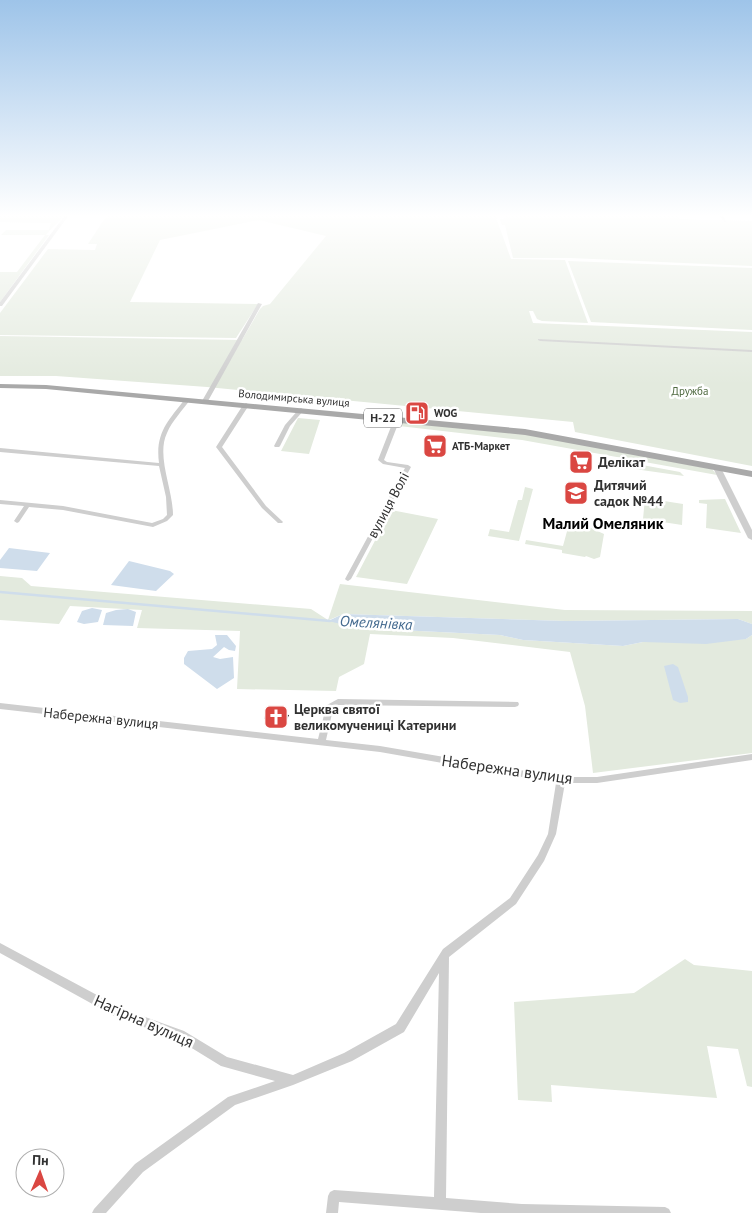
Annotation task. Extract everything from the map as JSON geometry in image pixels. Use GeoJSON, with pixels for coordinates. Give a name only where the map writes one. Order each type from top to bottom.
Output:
{"type":"FeatureCollection","features":[{"type":"Feature","properties":{"kind":"main road","name":"Володимирська вулиця"},"geometry":{"type":"LineString","coordinates":[[0,386],[46,387],[185,403],[205,402],[244,408],[525,432],[752,474]]}},
{"type":"Feature","properties":{"kind":"street"},"geometry":{"type":"LineString","coordinates":[[0,305],[24,272]]}},
{"type":"Feature","properties":{"kind":"street"},"geometry":{"type":"LineString","coordinates":[[205,402],[260,304]]}},
{"type":"Feature","properties":{"kind":"street"},"geometry":{"type":"LineString","coordinates":[[540,340],[752,352]]}},
{"type":"Feature","properties":{"kind":"street"},"geometry":{"type":"LineString","coordinates":[[0,502],[63,508],[154,525],[165,520],[170,515],[171,503],[162,465],[161,443],[164,434],[185,403]]}},
{"type":"Feature","properties":{"kind":"street"},"geometry":{"type":"LineString","coordinates":[[244,408],[219,447],[264,507],[280,522]]}},
{"type":"Feature","properties":{"kind":"street"},"geometry":{"type":"LineString","coordinates":[[278,446],[288,426],[299,413]]}},
{"type":"Feature","properties":{"kind":"street","name":"вулиця Волі"},"geometry":{"type":"LineString","coordinates":[[348,579],[408,467],[384,463],[382,460],[397,420]]}},
{"type":"Feature","properties":{"kind":"street"},"geometry":{"type":"LineString","coordinates":[[0,450],[162,465]]}},
{"type":"Feature","properties":{"kind":"street"},"geometry":{"type":"LineString","coordinates":[[717,468],[752,538]]}},
{"type":"Feature","properties":{"kind":"street"},"geometry":{"type":"LineString","coordinates":[[17,521],[28,504]]}},
{"type":"Feature","properties":{"kind":"street"},"geometry":{"type":"LineString","coordinates":[[321,742],[330,707],[338,702],[515,704]]}},
{"type":"Feature","properties":{"kind":"street","name":"Набережна вулиця"},"geometry":{"type":"LineString","coordinates":[[0,706],[380,749],[561,780],[597,780],[752,757]]}},
{"type":"Feature","properties":{"kind":"street"},"geometry":{"type":"LineString","coordinates":[[98,1213],[139,1168],[232,1101],[294,1080],[348,1057],[400,1028],[444,956],[513,901],[541,858],[552,834],[561,780]]}},
{"type":"Feature","properties":{"kind":"street","name":"Нагірна вулиця"},"geometry":{"type":"LineString","coordinates":[[0,948],[120,1013],[180,1035],[225,1062],[294,1080]]}},
{"type":"Feature","properties":{"kind":"street"},"geometry":{"type":"LineString","coordinates":[[440,1204],[444,956]]}},
{"type":"Feature","properties":{"kind":"street"},"geometry":{"type":"LineString","coordinates":[[332,1213],[334,1196],[522,1212],[665,1213]]}},
{"type":"Feature","properties":{"kind":"green space"},"geometry":{"type":"Polygon","coordinates":[[[0,272],[22,272],[0,302],[0,272]]]}},
{"type":"Feature","properties":{"kind":"green space","name":"Дружба"},"geometry":{"type":"Polygon","coordinates":[[[31,272],[145,272],[130,302],[258,304],[236,338],[0,335],[0,313],[31,272]]]}},
{"type":"Feature","properties":{"kind":"green space","name":"Дружба"},"geometry":{"type":"Polygon","coordinates":[[[297,272],[569,272],[588,323],[542,321],[537,319],[533,311],[529,311],[533,323],[752,332],[752,466],[575,432],[573,422],[207,387],[56,376],[0,376],[0,336],[242,340],[260,309],[270,304],[297,272]]]}},
{"type":"Feature","properties":{"kind":"green space"},"geometry":{"type":"Polygon","coordinates":[[[572,272],[752,272],[752,330],[591,322],[572,272]]]}},
{"type":"Feature","properties":{"kind":"green space"},"geometry":{"type":"Polygon","coordinates":[[[298,418],[320,420],[309,454],[281,451],[298,418]]]}},
{"type":"Feature","properties":{"kind":"green space"},"geometry":{"type":"Polygon","coordinates":[[[400,421],[525,434],[712,469],[717,475],[522,440],[399,426],[400,421]]]}},
{"type":"Feature","properties":{"kind":"green space"},"geometry":{"type":"Polygon","coordinates":[[[626,462],[680,472],[684,476],[620,467],[621,463],[626,462]]]}},
{"type":"Feature","properties":{"kind":"green space"},"geometry":{"type":"Polygon","coordinates":[[[525,487],[533,489],[519,541],[488,536],[490,529],[509,532],[518,500],[522,500],[525,487]]]}},
{"type":"Feature","properties":{"kind":"green space"},"geometry":{"type":"Polygon","coordinates":[[[645,498],[683,504],[682,525],[643,519],[645,498]]]}},
{"type":"Feature","properties":{"kind":"green space"},"geometry":{"type":"Polygon","coordinates":[[[725,499],[741,533],[706,528],[707,504],[699,503],[699,500],[725,499]]]}},
{"type":"Feature","properties":{"kind":"green space"},"geometry":{"type":"Polygon","coordinates":[[[391,510],[438,519],[407,584],[356,577],[391,510]]]}},
{"type":"Feature","properties":{"kind":"green space"},"geometry":{"type":"Polygon","coordinates":[[[569,524],[591,528],[604,534],[600,557],[594,559],[562,553],[562,550],[525,544],[526,540],[563,546],[569,524]]]}},
{"type":"Feature","properties":{"kind":"green space"},"geometry":{"type":"Polygon","coordinates":[[[0,576],[22,578],[31,586],[311,609],[328,620],[340,584],[565,610],[752,611],[752,624],[738,619],[566,621],[343,614],[329,620],[358,628],[500,635],[523,640],[623,646],[643,642],[746,639],[752,635],[752,753],[593,773],[585,706],[570,652],[453,638],[370,634],[364,664],[339,677],[336,691],[237,689],[240,631],[137,628],[142,610],[70,606],[59,624],[0,620],[0,576]]]}},
{"type":"Feature","properties":{"kind":"green space"},"geometry":{"type":"Polygon","coordinates":[[[685,959],[694,965],[752,971],[752,1087],[747,1086],[738,1049],[707,1046],[717,1098],[551,1085],[552,1102],[518,1100],[514,1002],[634,993],[685,959]]]}},
{"type":"Feature","properties":{"kind":"water"},"geometry":{"type":"Polygon","coordinates":[[[9,548],[50,553],[37,571],[0,568],[0,560],[9,548]]]}},
{"type":"Feature","properties":{"kind":"water"},"geometry":{"type":"Polygon","coordinates":[[[129,561],[170,571],[174,574],[156,591],[111,585],[129,561]]]}},
{"type":"Feature","properties":{"kind":"water"},"geometry":{"type":"Polygon","coordinates":[[[92,608],[102,610],[98,622],[84,624],[77,622],[82,611],[92,608]]]}},
{"type":"Feature","properties":{"kind":"water"},"geometry":{"type":"Polygon","coordinates":[[[128,609],[136,612],[133,626],[103,625],[106,613],[128,609]]]}},
{"type":"Feature","properties":{"kind":"water"},"geometry":{"type":"Polygon","coordinates":[[[343,614],[566,621],[738,619],[752,624],[752,635],[746,639],[706,644],[643,642],[623,646],[523,640],[500,635],[358,628],[328,621],[343,614]]]}},
{"type":"Feature","properties":{"kind":"water"},"geometry":{"type":"Polygon","coordinates":[[[215,635],[227,635],[236,646],[235,651],[224,647],[213,657],[220,659],[233,657],[234,678],[217,689],[184,664],[184,658],[188,651],[212,649],[217,645],[215,635]]]}},
{"type":"Feature","properties":{"kind":"water"},"geometry":{"type":"Polygon","coordinates":[[[673,664],[678,667],[688,702],[680,703],[673,700],[664,666],[673,664]]]}},
{"type":"Feature","properties":{"kind":"building","name":"Церква святої великомучениці Катерини"},"geometry":{"type":"Polygon","coordinates":[[[266,712],[289,715],[286,722],[264,719],[266,712]]]}},
{"type":"Feature","properties":{"kind":"waterway","name":"Омелянівка"},"geometry":{"type":"LineString","coordinates":[[0,592],[330,621]]}},
{"type":"Feature","properties":{"kind":"place","name":"WOG"},"geometry":{"type":"Point","coordinates":[417,413]}},
{"type":"Feature","properties":{"kind":"place","name":"АТБ-Маркет"},"geometry":{"type":"Point","coordinates":[435,446]}},
{"type":"Feature","properties":{"kind":"place","name":"Делікат"},"geometry":{"type":"Point","coordinates":[581,462]}},
{"type":"Feature","properties":{"kind":"place","name":"Дитячий садок №44"},"geometry":{"type":"Point","coordinates":[576,493]}},
{"type":"Feature","properties":{"kind":"place","name":"Церква святої великомучениці Катерини"},"geometry":{"type":"Point","coordinates":[276,717]}},
{"type":"Feature","properties":{"kind":"district","name":"Малий Омеляник"},"geometry":{"type":"Point","coordinates":[603,523]}}]}
